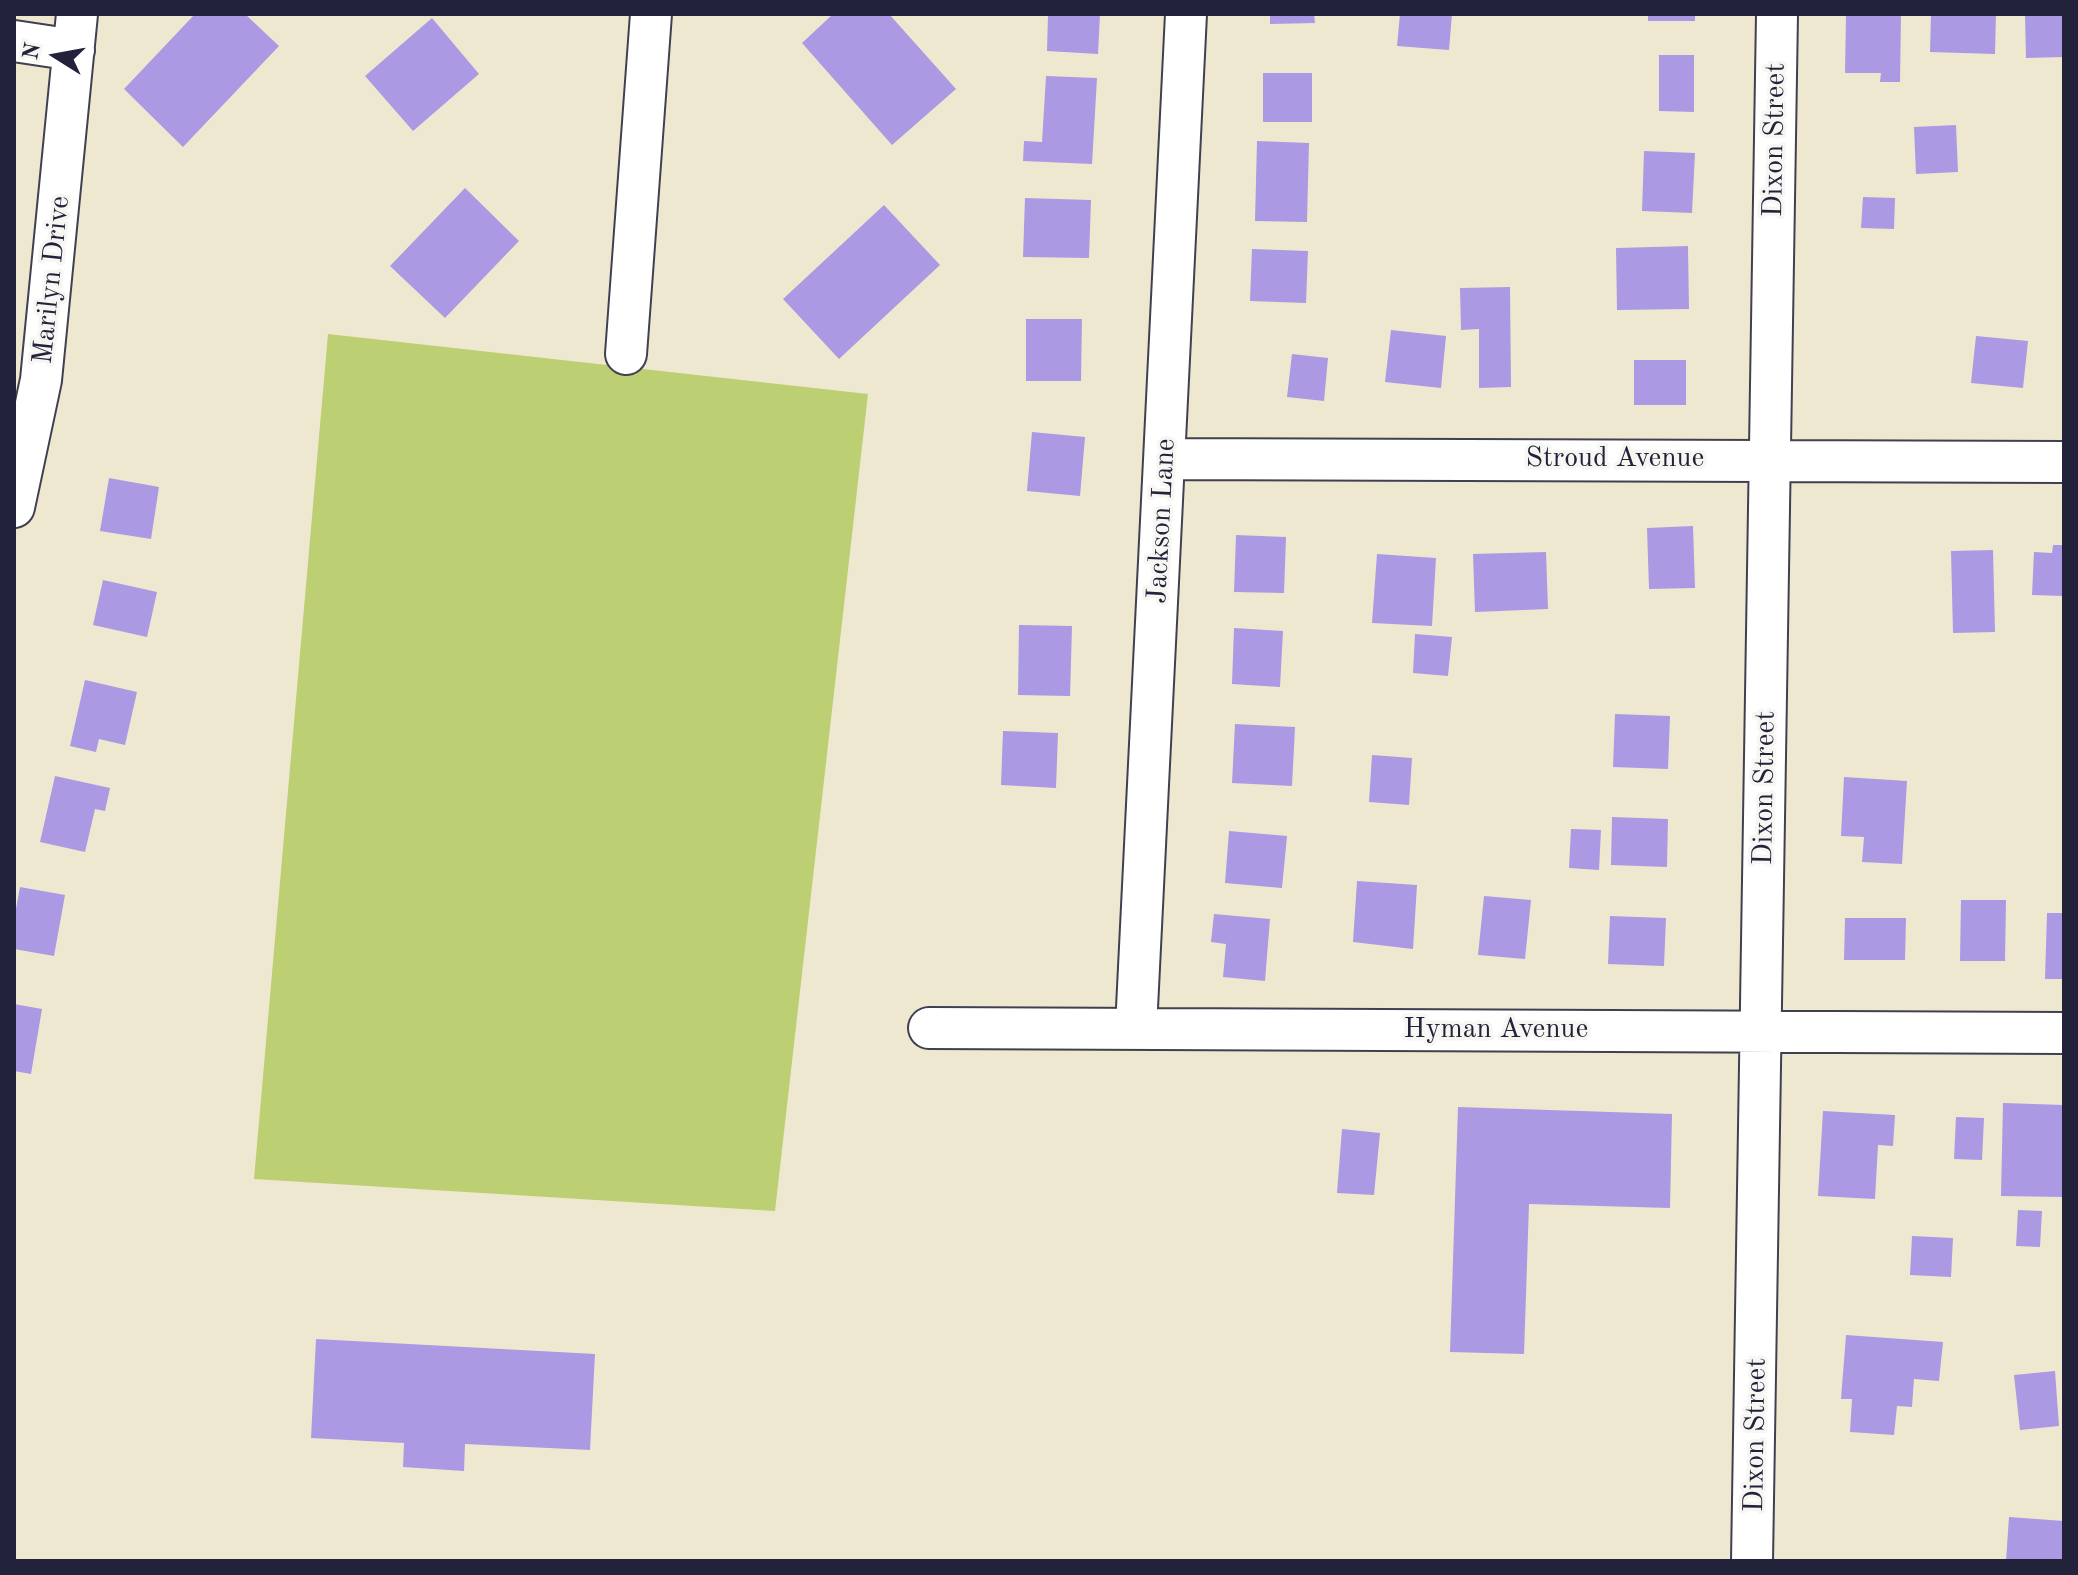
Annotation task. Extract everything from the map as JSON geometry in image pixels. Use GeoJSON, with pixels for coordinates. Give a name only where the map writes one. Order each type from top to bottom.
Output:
{"type":"FeatureCollection","features":[{"type":"Feature","properties":{"kind":"street"},"geometry":{"type":"LineString","coordinates":[[626,354],[651,14]]}},
{"type":"Feature","properties":{"kind":"street","name":"Jackson Lane"},"geometry":{"type":"LineString","coordinates":[[1136,1028],[1186,14]]}},
{"type":"Feature","properties":{"kind":"street","name":"Dixon Street"},"geometry":{"type":"LineString","coordinates":[[1752,1561],[1777,14]]}},
{"type":"Feature","properties":{"kind":"street"},"geometry":{"type":"LineString","coordinates":[[14,41],[76,32]]}},
{"type":"Feature","properties":{"kind":"street","name":"Marilyn Drive"},"geometry":{"type":"LineString","coordinates":[[14,507],[41,380],[76,32]]}},
{"type":"Feature","properties":{"kind":"street","name":"Stroud Avenue"},"geometry":{"type":"LineString","coordinates":[[1165,459],[2064,462]]}},
{"type":"Feature","properties":{"kind":"street","name":"Hyman Avenue"},"geometry":{"type":"LineString","coordinates":[[929,1028],[2064,1033]]}},
{"type":"Feature","properties":{"kind":"green space"},"geometry":{"type":"Polygon","coordinates":[[[328,334],[868,394],[775,1211],[254,1179],[328,334]]]}},
{"type":"Feature","properties":{"kind":"building"},"geometry":{"type":"Polygon","coordinates":[[[195,14],[245,14],[279,46],[183,147],[124,89],[195,14]]]}},
{"type":"Feature","properties":{"kind":"building"},"geometry":{"type":"Polygon","coordinates":[[[833,14],[889,14],[956,89],[892,145],[802,43],[833,14]]]}},
{"type":"Feature","properties":{"kind":"building"},"geometry":{"type":"Polygon","coordinates":[[[1048,14],[1100,14],[1098,54],[1047,51],[1048,14]]]}},
{"type":"Feature","properties":{"kind":"building"},"geometry":{"type":"Polygon","coordinates":[[[1270,14],[1314,14],[1315,23],[1270,24],[1270,14]]]}},
{"type":"Feature","properties":{"kind":"building"},"geometry":{"type":"Polygon","coordinates":[[[1400,14],[1452,14],[1449,50],[1397,46],[1400,14]]]}},
{"type":"Feature","properties":{"kind":"building"},"geometry":{"type":"Polygon","coordinates":[[[1648,14],[1695,14],[1695,21],[1648,21],[1648,14]]]}},
{"type":"Feature","properties":{"kind":"building"},"geometry":{"type":"Polygon","coordinates":[[[1846,14],[1901,14],[1900,82],[1880,82],[1881,73],[1845,73],[1846,14]]]}},
{"type":"Feature","properties":{"kind":"building"},"geometry":{"type":"Polygon","coordinates":[[[1931,14],[1996,14],[1995,54],[1930,52],[1931,14]]]}},
{"type":"Feature","properties":{"kind":"building"},"geometry":{"type":"Polygon","coordinates":[[[2025,14],[2064,14],[2064,57],[2026,58],[2025,14]]]}},
{"type":"Feature","properties":{"kind":"building"},"geometry":{"type":"Polygon","coordinates":[[[432,18],[479,74],[413,131],[365,76],[432,18]]]}},
{"type":"Feature","properties":{"kind":"building"},"geometry":{"type":"Polygon","coordinates":[[[1659,55],[1694,55],[1694,112],[1659,111],[1659,55]]]}},
{"type":"Feature","properties":{"kind":"building"},"geometry":{"type":"Polygon","coordinates":[[[1263,73],[1312,73],[1312,122],[1263,122],[1263,73]]]}},
{"type":"Feature","properties":{"kind":"building"},"geometry":{"type":"Polygon","coordinates":[[[1046,76],[1097,78],[1092,164],[1023,161],[1024,141],[1042,142],[1046,76]]]}},
{"type":"Feature","properties":{"kind":"building"},"geometry":{"type":"Polygon","coordinates":[[[1956,125],[1958,172],[1916,174],[1914,127],[1956,125]]]}},
{"type":"Feature","properties":{"kind":"building"},"geometry":{"type":"Polygon","coordinates":[[[1257,141],[1309,143],[1307,222],[1255,221],[1257,141]]]}},
{"type":"Feature","properties":{"kind":"building"},"geometry":{"type":"Polygon","coordinates":[[[1644,151],[1695,153],[1692,213],[1642,211],[1644,151]]]}},
{"type":"Feature","properties":{"kind":"building"},"geometry":{"type":"Polygon","coordinates":[[[465,188],[519,241],[445,318],[390,266],[465,188]]]}},
{"type":"Feature","properties":{"kind":"building"},"geometry":{"type":"Polygon","coordinates":[[[1863,197],[1895,198],[1894,229],[1861,228],[1863,197]]]}},
{"type":"Feature","properties":{"kind":"building"},"geometry":{"type":"Polygon","coordinates":[[[1025,198],[1091,200],[1089,258],[1023,257],[1025,198]]]}},
{"type":"Feature","properties":{"kind":"building"},"geometry":{"type":"Polygon","coordinates":[[[884,205],[940,265],[839,359],[783,299],[884,205]]]}},
{"type":"Feature","properties":{"kind":"building"},"geometry":{"type":"Polygon","coordinates":[[[1688,246],[1689,309],[1617,310],[1616,248],[1688,246]]]}},
{"type":"Feature","properties":{"kind":"building"},"geometry":{"type":"Polygon","coordinates":[[[1252,249],[1308,251],[1306,303],[1250,301],[1252,249]]]}},
{"type":"Feature","properties":{"kind":"building"},"geometry":{"type":"Polygon","coordinates":[[[1510,287],[1511,387],[1479,388],[1479,329],[1461,330],[1460,288],[1510,287]]]}},
{"type":"Feature","properties":{"kind":"building"},"geometry":{"type":"Polygon","coordinates":[[[1026,319],[1082,319],[1081,381],[1026,381],[1026,319]]]}},
{"type":"Feature","properties":{"kind":"building"},"geometry":{"type":"Polygon","coordinates":[[[1391,330],[1446,336],[1441,388],[1385,382],[1391,330]]]}},
{"type":"Feature","properties":{"kind":"building"},"geometry":{"type":"Polygon","coordinates":[[[1976,336],[2028,341],[2023,388],[1971,383],[1976,336]]]}},
{"type":"Feature","properties":{"kind":"building"},"geometry":{"type":"Polygon","coordinates":[[[1292,354],[1328,358],[1324,401],[1287,397],[1292,354]]]}},
{"type":"Feature","properties":{"kind":"building"},"geometry":{"type":"Polygon","coordinates":[[[1634,360],[1686,360],[1686,405],[1634,405],[1634,360]]]}},
{"type":"Feature","properties":{"kind":"building"},"geometry":{"type":"Polygon","coordinates":[[[1032,432],[1085,437],[1080,496],[1027,491],[1032,432]]]}},
{"type":"Feature","properties":{"kind":"building"},"geometry":{"type":"Polygon","coordinates":[[[109,478],[159,487],[151,539],[100,531],[109,478]]]}},
{"type":"Feature","properties":{"kind":"building"},"geometry":{"type":"Polygon","coordinates":[[[1693,526],[1695,588],[1649,589],[1647,528],[1693,526]]]}},
{"type":"Feature","properties":{"kind":"building"},"geometry":{"type":"Polygon","coordinates":[[[1236,535],[1286,537],[1284,593],[1234,592],[1236,535]]]}},
{"type":"Feature","properties":{"kind":"building"},"geometry":{"type":"Polygon","coordinates":[[[2053,545],[2064,545],[2064,596],[2032,595],[2034,552],[2052,553],[2053,545]]]}},
{"type":"Feature","properties":{"kind":"building"},"geometry":{"type":"Polygon","coordinates":[[[1993,550],[1995,632],[1953,633],[1951,551],[1993,550]]]}},
{"type":"Feature","properties":{"kind":"building"},"geometry":{"type":"Polygon","coordinates":[[[1546,552],[1548,609],[1475,612],[1473,554],[1546,552]]]}},
{"type":"Feature","properties":{"kind":"building"},"geometry":{"type":"Polygon","coordinates":[[[1377,554],[1436,558],[1432,626],[1372,623],[1377,554]]]}},
{"type":"Feature","properties":{"kind":"building"},"geometry":{"type":"Polygon","coordinates":[[[103,580],[157,592],[147,637],[93,625],[103,580]]]}},
{"type":"Feature","properties":{"kind":"building"},"geometry":{"type":"Polygon","coordinates":[[[1019,625],[1072,626],[1070,696],[1018,695],[1019,625]]]}},
{"type":"Feature","properties":{"kind":"building"},"geometry":{"type":"Polygon","coordinates":[[[1234,628],[1283,631],[1280,687],[1232,684],[1234,628]]]}},
{"type":"Feature","properties":{"kind":"building"},"geometry":{"type":"Polygon","coordinates":[[[1415,634],[1452,637],[1448,676],[1413,673],[1415,634]]]}},
{"type":"Feature","properties":{"kind":"building"},"geometry":{"type":"Polygon","coordinates":[[[85,680],[137,692],[125,745],[99,739],[96,752],[70,746],[85,680]]]}},
{"type":"Feature","properties":{"kind":"building"},"geometry":{"type":"Polygon","coordinates":[[[1615,714],[1670,716],[1668,769],[1613,767],[1615,714]]]}},
{"type":"Feature","properties":{"kind":"building"},"geometry":{"type":"Polygon","coordinates":[[[1235,724],[1295,727],[1292,786],[1232,783],[1235,724]]]}},
{"type":"Feature","properties":{"kind":"building"},"geometry":{"type":"Polygon","coordinates":[[[1003,731],[1058,733],[1056,788],[1001,785],[1003,731]]]}},
{"type":"Feature","properties":{"kind":"building"},"geometry":{"type":"Polygon","coordinates":[[[1372,755],[1412,758],[1409,805],[1369,802],[1372,755]]]}},
{"type":"Feature","properties":{"kind":"building"},"geometry":{"type":"Polygon","coordinates":[[[55,776],[110,788],[105,811],[95,809],[85,852],[40,842],[55,776]]]}},
{"type":"Feature","properties":{"kind":"building"},"geometry":{"type":"Polygon","coordinates":[[[1844,777],[1907,781],[1902,864],[1862,862],[1864,837],[1841,836],[1844,777]]]}},
{"type":"Feature","properties":{"kind":"building"},"geometry":{"type":"Polygon","coordinates":[[[1612,817],[1668,819],[1667,867],[1611,865],[1612,817]]]}},
{"type":"Feature","properties":{"kind":"building"},"geometry":{"type":"Polygon","coordinates":[[[1571,829],[1601,830],[1599,870],[1569,868],[1571,829]]]}},
{"type":"Feature","properties":{"kind":"building"},"geometry":{"type":"Polygon","coordinates":[[[1229,831],[1287,836],[1282,888],[1225,883],[1229,831]]]}},
{"type":"Feature","properties":{"kind":"building"},"geometry":{"type":"Polygon","coordinates":[[[1357,881],[1417,885],[1413,949],[1353,942],[1357,881]]]}},
{"type":"Feature","properties":{"kind":"building"},"geometry":{"type":"Polygon","coordinates":[[[20,887],[65,895],[54,956],[14,949],[14,920],[20,887]]]}},
{"type":"Feature","properties":{"kind":"building"},"geometry":{"type":"Polygon","coordinates":[[[1484,896],[1531,900],[1525,959],[1478,955],[1484,896]]]}},
{"type":"Feature","properties":{"kind":"building"},"geometry":{"type":"Polygon","coordinates":[[[1961,900],[2006,900],[2005,961],[1960,961],[1961,900]]]}},
{"type":"Feature","properties":{"kind":"building"},"geometry":{"type":"Polygon","coordinates":[[[2047,913],[2064,913],[2064,979],[2045,979],[2047,913]]]}},
{"type":"Feature","properties":{"kind":"building"},"geometry":{"type":"Polygon","coordinates":[[[1214,914],[1270,919],[1265,981],[1223,977],[1226,944],[1211,942],[1214,914]]]}},
{"type":"Feature","properties":{"kind":"building"},"geometry":{"type":"Polygon","coordinates":[[[1610,916],[1666,918],[1664,966],[1608,964],[1610,916]]]}},
{"type":"Feature","properties":{"kind":"building"},"geometry":{"type":"Polygon","coordinates":[[[1845,918],[1906,918],[1905,960],[1844,960],[1845,918]]]}},
{"type":"Feature","properties":{"kind":"building"},"geometry":{"type":"Polygon","coordinates":[[[14,1004],[42,1009],[31,1074],[14,1071],[14,1004]]]}},
{"type":"Feature","properties":{"kind":"building"},"geometry":{"type":"Polygon","coordinates":[[[2003,1103],[2064,1105],[2064,1197],[2001,1196],[2003,1103]]]}},
{"type":"Feature","properties":{"kind":"building"},"geometry":{"type":"Polygon","coordinates":[[[1458,1107],[1672,1114],[1670,1208],[1529,1204],[1524,1354],[1450,1352],[1458,1107]]]}},
{"type":"Feature","properties":{"kind":"building"},"geometry":{"type":"Polygon","coordinates":[[[1823,1111],[1895,1115],[1893,1146],[1878,1145],[1875,1199],[1818,1196],[1823,1111]]]}},
{"type":"Feature","properties":{"kind":"building"},"geometry":{"type":"Polygon","coordinates":[[[1956,1117],[1984,1118],[1982,1160],[1954,1159],[1956,1117]]]}},
{"type":"Feature","properties":{"kind":"building"},"geometry":{"type":"Polygon","coordinates":[[[1342,1129],[1380,1133],[1374,1195],[1337,1193],[1342,1129]]]}},
{"type":"Feature","properties":{"kind":"building"},"geometry":{"type":"Polygon","coordinates":[[[2018,1210],[2042,1211],[2040,1247],[2016,1246],[2018,1210]]]}},
{"type":"Feature","properties":{"kind":"building"},"geometry":{"type":"Polygon","coordinates":[[[1912,1236],[1953,1238],[1951,1277],[1910,1275],[1912,1236]]]}},
{"type":"Feature","properties":{"kind":"building"},"geometry":{"type":"Polygon","coordinates":[[[1846,1335],[1943,1342],[1939,1381],[1914,1379],[1912,1407],[1897,1406],[1894,1435],[1850,1432],[1852,1399],[1841,1399],[1846,1335]]]}},
{"type":"Feature","properties":{"kind":"building"},"geometry":{"type":"Polygon","coordinates":[[[316,1339],[595,1354],[590,1450],[465,1444],[464,1471],[403,1467],[404,1443],[311,1438],[316,1339]]]}},
{"type":"Feature","properties":{"kind":"building"},"geometry":{"type":"Polygon","coordinates":[[[2055,1371],[2059,1426],[2020,1430],[2014,1375],[2055,1371]]]}},
{"type":"Feature","properties":{"kind":"building"},"geometry":{"type":"Polygon","coordinates":[[[2009,1517],[2064,1521],[2064,1561],[2006,1561],[2009,1517]]]}}]}
